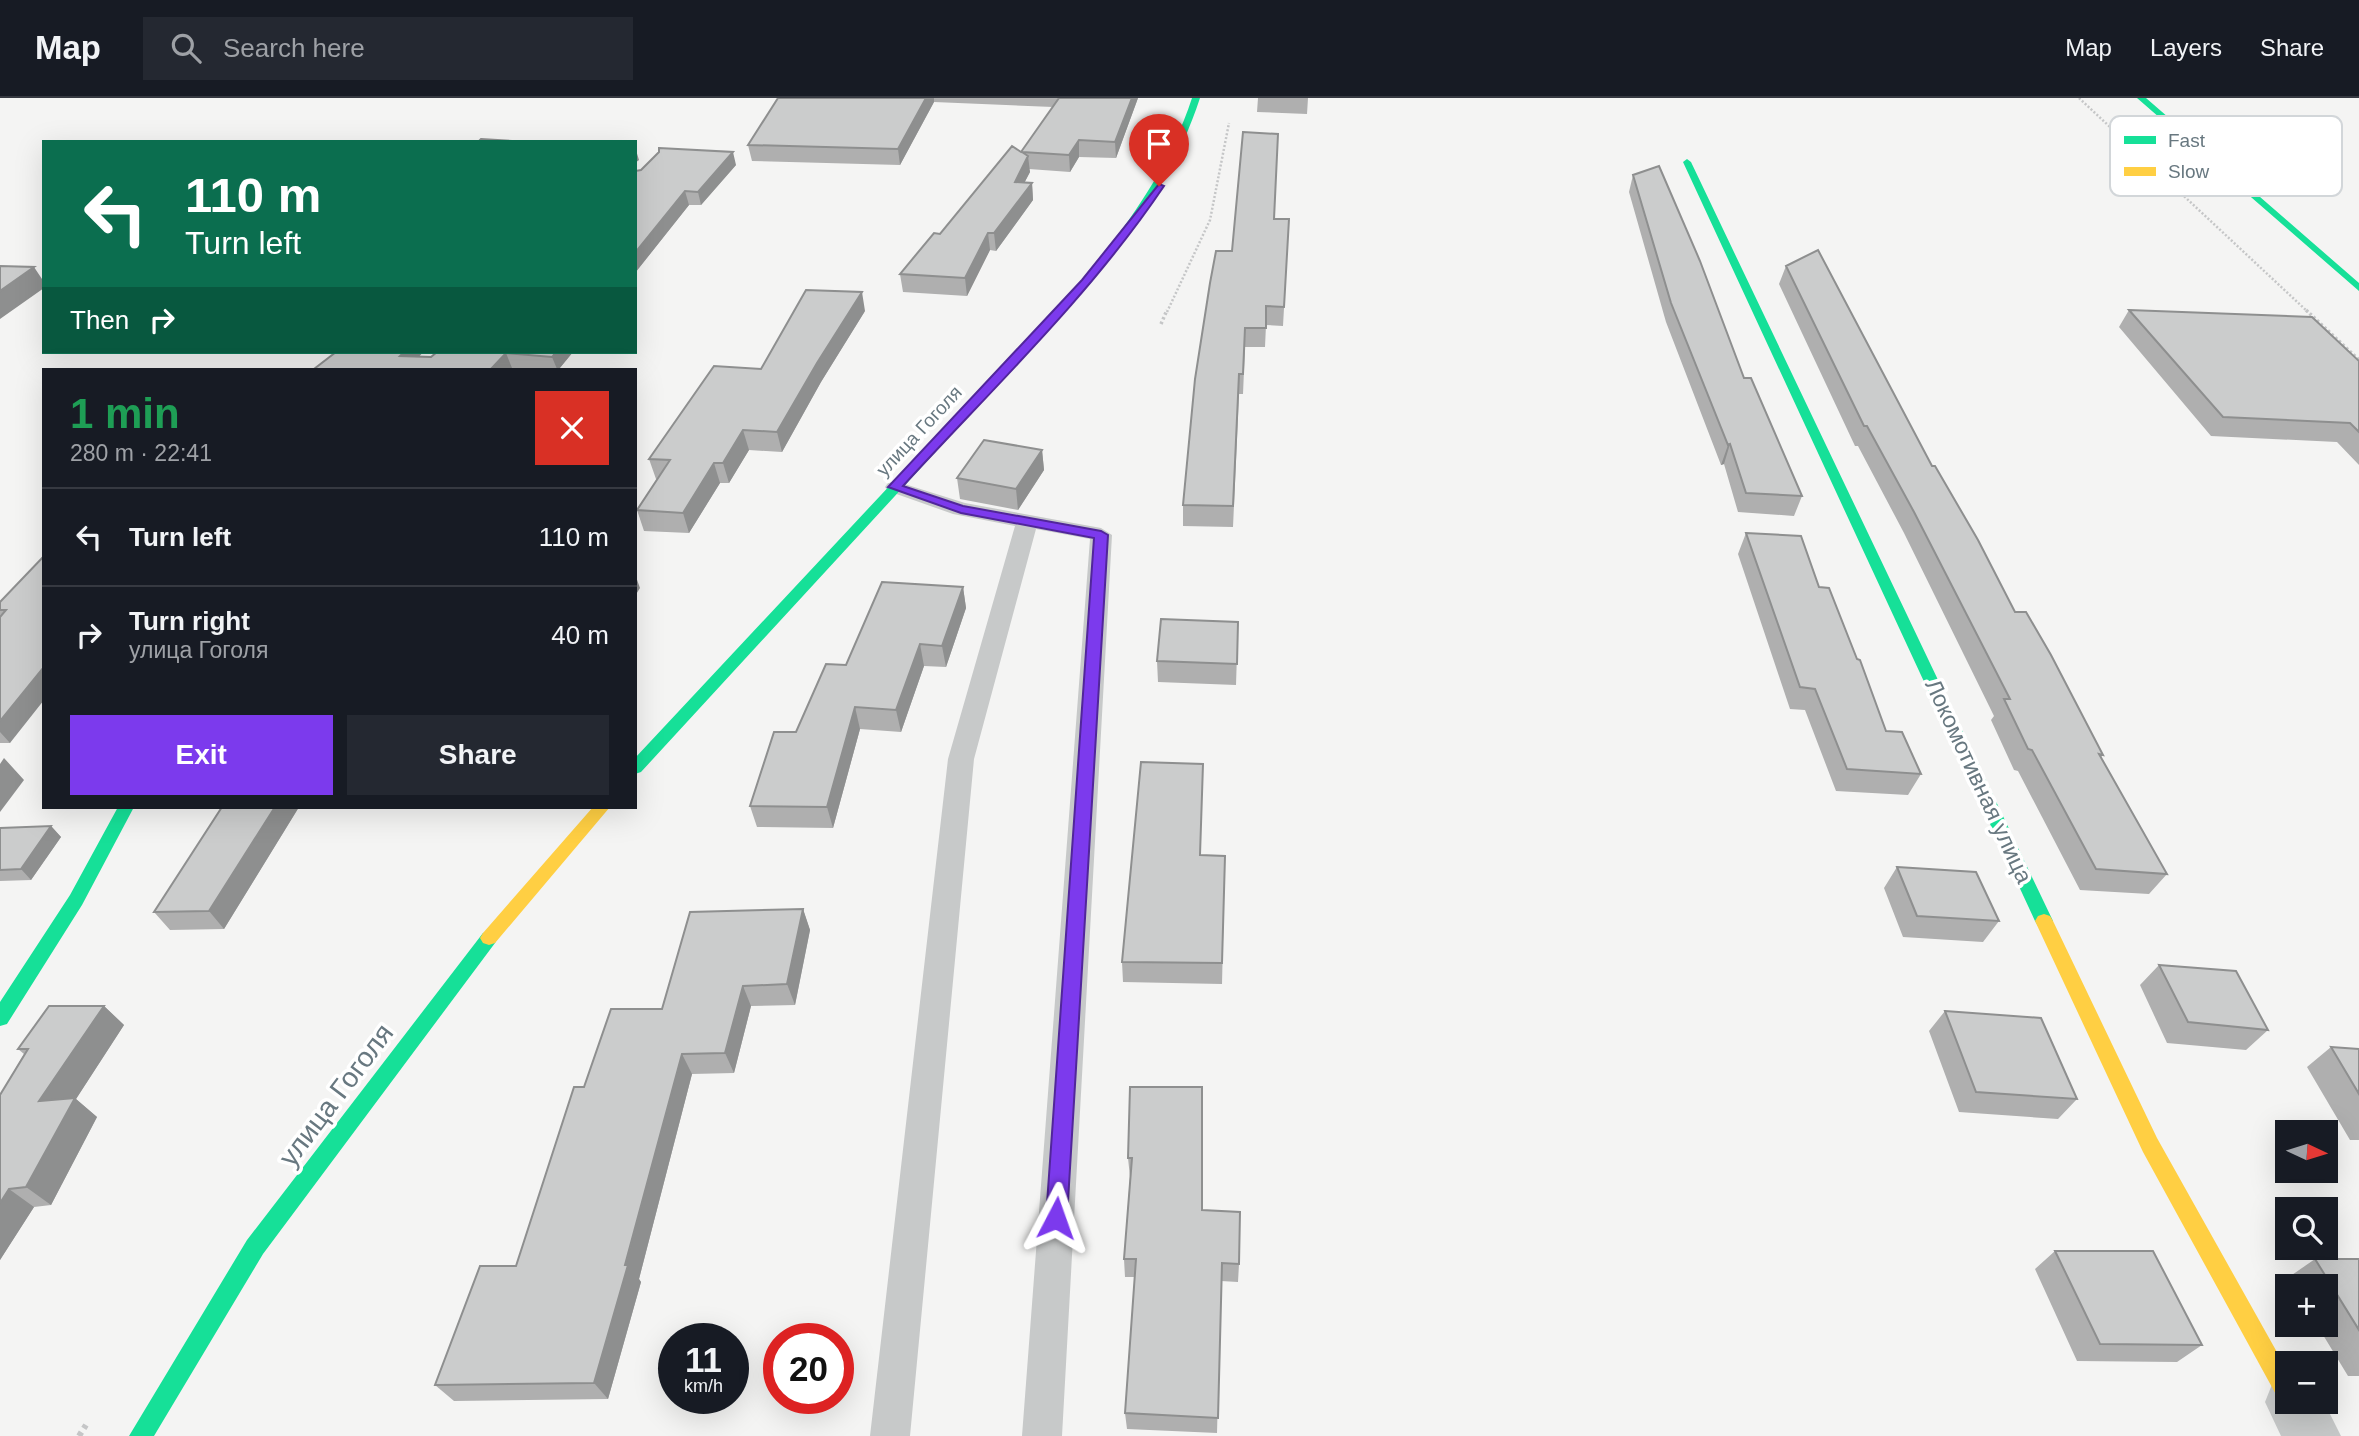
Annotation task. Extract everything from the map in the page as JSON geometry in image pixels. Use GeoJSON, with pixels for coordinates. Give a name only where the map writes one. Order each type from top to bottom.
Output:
{"type":"FeatureCollection","features":[{"type":"Feature","properties":{"kind":"street","name":"улица Гоголя"},"geometry":{"type":"LineString","coordinates":[[637,766],[1086,282],[1131,228],[1159,186],[1191,124],[1196,98]]}},
{"type":"Feature","properties":{"kind":"street"},"geometry":{"type":"LineString","coordinates":[[2141,98],[2162,116]]}},
{"type":"Feature","properties":{"kind":"street","name":"Локомотивная улица"},"geometry":{"type":"LineString","coordinates":[[1687,162],[2150,1145],[2275,1370]]}},
{"type":"Feature","properties":{"kind":"street"},"geometry":{"type":"LineString","coordinates":[[2253,196],[2359,288]]}},
{"type":"Feature","properties":{"kind":"street"},"geometry":{"type":"LineString","coordinates":[[0,1018],[76,900],[125,809]]}},
{"type":"Feature","properties":{"kind":"street","name":"улица Гоголя"},"geometry":{"type":"LineString","coordinates":[[141,1436],[255,1247],[464,967],[600,809]]}},
{"type":"Feature","properties":{"kind":"street"},"geometry":{"type":"LineString","coordinates":[[2300,1414],[2312,1436]]}},
{"type":"Feature","properties":{"kind":"lane"},"geometry":{"type":"LineString","coordinates":[[895,487],[961,509],[1101,535],[1042,1436]]}},
{"type":"Feature","properties":{"kind":"lane"},"geometry":{"type":"LineString","coordinates":[[890,1436],[961,760],[1027,523]]}},
{"type":"Feature","properties":{"kind":"path"},"geometry":{"type":"LineString","coordinates":[[2078,98],[2110,128]]}},
{"type":"Feature","properties":{"kind":"path"},"geometry":{"type":"LineString","coordinates":[[1161,324],[1210,220],[1229,118]]}},
{"type":"Feature","properties":{"kind":"path"},"geometry":{"type":"LineString","coordinates":[[2183,196],[2359,360]]}},
{"type":"Feature","properties":{"kind":"building"},"geometry":{"type":"Polygon","coordinates":[[[778,98],[926,98],[898,149],[748,145],[778,98]]]}},
{"type":"Feature","properties":{"kind":"building"},"geometry":{"type":"Polygon","coordinates":[[[1059,98],[1132,98],[1115,142],[1079,140],[1069,155],[1022,152],[1028,156],[1015,182],[1032,183],[994,233],[988,233],[965,278],[900,274],[934,233],[940,234],[1012,146],[1021,152],[1059,98]]]}},
{"type":"Feature","properties":{"kind":"building"},"geometry":{"type":"Polygon","coordinates":[[[1243,132],[1278,134],[1274,219],[1289,219],[1284,307],[1266,306],[1266,328],[1245,328],[1243,374],[1239,374],[1233,506],[1183,505],[1195,379],[1210,283],[1216,251],[1232,251],[1243,132]]]}},
{"type":"Feature","properties":{"kind":"building"},"geometry":{"type":"Polygon","coordinates":[[[659,148],[733,152],[698,192],[685,191],[637,251],[637,171],[659,152],[659,148]]]}},
{"type":"Feature","properties":{"kind":"building"},"geometry":{"type":"Polygon","coordinates":[[[1659,166],[1700,261],[1744,378],[1751,378],[1802,496],[1746,493],[1730,444],[1728,445],[1671,303],[1633,175],[1659,166]]]}},
{"type":"Feature","properties":{"kind":"building"},"geometry":{"type":"Polygon","coordinates":[[[1818,250],[1932,466],[1935,466],[1978,540],[2015,612],[2026,612],[2051,655],[2103,755],[2099,754],[2167,874],[2096,869],[2032,750],[2028,749],[2004,699],[2010,699],[1914,512],[1867,426],[1864,426],[1786,266],[1818,250]]]}},
{"type":"Feature","properties":{"kind":"building"},"geometry":{"type":"Polygon","coordinates":[[[0,266],[34,267],[0,291],[0,266]]]}},
{"type":"Feature","properties":{"kind":"building"},"geometry":{"type":"Polygon","coordinates":[[[806,290],[862,292],[777,432],[743,430],[723,463],[714,463],[683,513],[637,510],[670,460],[649,459],[714,366],[761,369],[806,290]]]}},
{"type":"Feature","properties":{"kind":"building"},"geometry":{"type":"Polygon","coordinates":[[[2129,310],[2312,317],[2359,361],[2359,432],[2350,423],[2223,417],[2129,310]]]}},
{"type":"Feature","properties":{"kind":"building"},"geometry":{"type":"Polygon","coordinates":[[[333,354],[402,354],[400,356],[431,357],[435,354],[505,354],[492,368],[315,368],[333,354]]]}},
{"type":"Feature","properties":{"kind":"building"},"geometry":{"type":"Polygon","coordinates":[[[518,354],[554,354],[552,357],[518,354]]]}},
{"type":"Feature","properties":{"kind":"building"},"geometry":{"type":"Polygon","coordinates":[[[984,440],[1042,450],[1016,489],[957,478],[984,440]]]}},
{"type":"Feature","properties":{"kind":"building"},"geometry":{"type":"Polygon","coordinates":[[[1746,533],[1801,536],[1819,587],[1829,588],[1857,659],[1860,660],[1886,731],[1902,732],[1921,774],[1847,769],[1815,689],[1800,687],[1746,533]]]}},
{"type":"Feature","properties":{"kind":"building"},"geometry":{"type":"Polygon","coordinates":[[[42,558],[42,669],[0,721],[0,617],[6,610],[0,610],[0,602],[42,558]]]}},
{"type":"Feature","properties":{"kind":"building"},"geometry":{"type":"Polygon","coordinates":[[[882,582],[963,587],[942,646],[920,644],[896,710],[855,707],[827,807],[750,806],[774,732],[796,732],[826,664],[846,665],[882,582]]]}},
{"type":"Feature","properties":{"kind":"building"},"geometry":{"type":"Polygon","coordinates":[[[1161,619],[1238,622],[1237,664],[1157,661],[1161,619]]]}},
{"type":"Feature","properties":{"kind":"building"},"geometry":{"type":"Polygon","coordinates":[[[1141,762],[1203,764],[1200,855],[1225,856],[1222,963],[1122,962],[1141,762]]]}},
{"type":"Feature","properties":{"kind":"building"},"geometry":{"type":"Polygon","coordinates":[[[221,809],[274,809],[209,911],[154,912],[221,809]]]}},
{"type":"Feature","properties":{"kind":"building"},"geometry":{"type":"Polygon","coordinates":[[[51,826],[21,869],[0,870],[0,828],[51,826]]]}},
{"type":"Feature","properties":{"kind":"building"},"geometry":{"type":"Polygon","coordinates":[[[1897,867],[1976,872],[1999,921],[1917,916],[1897,867]]]}},
{"type":"Feature","properties":{"kind":"building"},"geometry":{"type":"Polygon","coordinates":[[[803,909],[787,984],[743,986],[725,1053],[682,1054],[625,1265],[628,1265],[594,1383],[435,1385],[480,1266],[516,1266],[574,1087],[584,1087],[611,1009],[662,1009],[690,912],[803,909]]]}},
{"type":"Feature","properties":{"kind":"building"},"geometry":{"type":"Polygon","coordinates":[[[2159,965],[2236,971],[2268,1030],[2188,1022],[2159,965]]]}},
{"type":"Feature","properties":{"kind":"building"},"geometry":{"type":"Polygon","coordinates":[[[49,1006],[104,1006],[39,1101],[75,1098],[26,1187],[9,1189],[0,1203],[0,1095],[28,1049],[18,1049],[49,1006]]]}},
{"type":"Feature","properties":{"kind":"building"},"geometry":{"type":"Polygon","coordinates":[[[1945,1011],[2041,1018],[2077,1099],[1976,1092],[1945,1011]]]}},
{"type":"Feature","properties":{"kind":"building"},"geometry":{"type":"Polygon","coordinates":[[[2331,1047],[2359,1049],[2359,1094],[2331,1047]]]}},
{"type":"Feature","properties":{"kind":"building"},"geometry":{"type":"Polygon","coordinates":[[[1130,1087],[1202,1087],[1202,1210],[1240,1212],[1239,1264],[1222,1263],[1218,1418],[1125,1413],[1136,1259],[1124,1259],[1132,1158],[1128,1158],[1130,1087]]]}},
{"type":"Feature","properties":{"kind":"building"},"geometry":{"type":"Polygon","coordinates":[[[2055,1251],[2153,1251],[2202,1345],[2100,1344],[2055,1251]]]}},
{"type":"Feature","properties":{"kind":"building"},"geometry":{"type":"Polygon","coordinates":[[[2359,1259],[2359,1330],[2338,1296],[2338,1274],[2324,1274],[2316,1260],[2359,1259]]]}},
{"type":"Feature","properties":{"kind":"traffic: fast"},"geometry":{"type":"LineString","coordinates":[[637,766],[1086,282],[1136,218],[1165,173],[1196,98]]}},
{"type":"Feature","properties":{"kind":"traffic: fast"},"geometry":{"type":"LineString","coordinates":[[2141,98],[2162,116]]}},
{"type":"Feature","properties":{"kind":"traffic: fast"},"geometry":{"type":"LineString","coordinates":[[1687,162],[2044,921]]}},
{"type":"Feature","properties":{"kind":"traffic: fast"},"geometry":{"type":"LineString","coordinates":[[2253,196],[2359,288]]}},
{"type":"Feature","properties":{"kind":"traffic: fast"},"geometry":{"type":"LineString","coordinates":[[0,1018],[76,900],[125,809]]}},
{"type":"Feature","properties":{"kind":"traffic: fast"},"geometry":{"type":"LineString","coordinates":[[141,1436],[255,1247],[489,938]]}},
{"type":"Feature","properties":{"kind":"traffic: slow"},"geometry":{"type":"LineString","coordinates":[[489,938],[600,809]]}},
{"type":"Feature","properties":{"kind":"traffic: slow"},"geometry":{"type":"LineString","coordinates":[[2044,921],[2150,1145],[2275,1370]]}},
{"type":"Feature","properties":{"kind":"route"},"geometry":{"type":"LineString","coordinates":[[1056,1218],[1101,535],[961,509],[895,487],[1086,282],[1131,228],[1159,186]]}}]}
